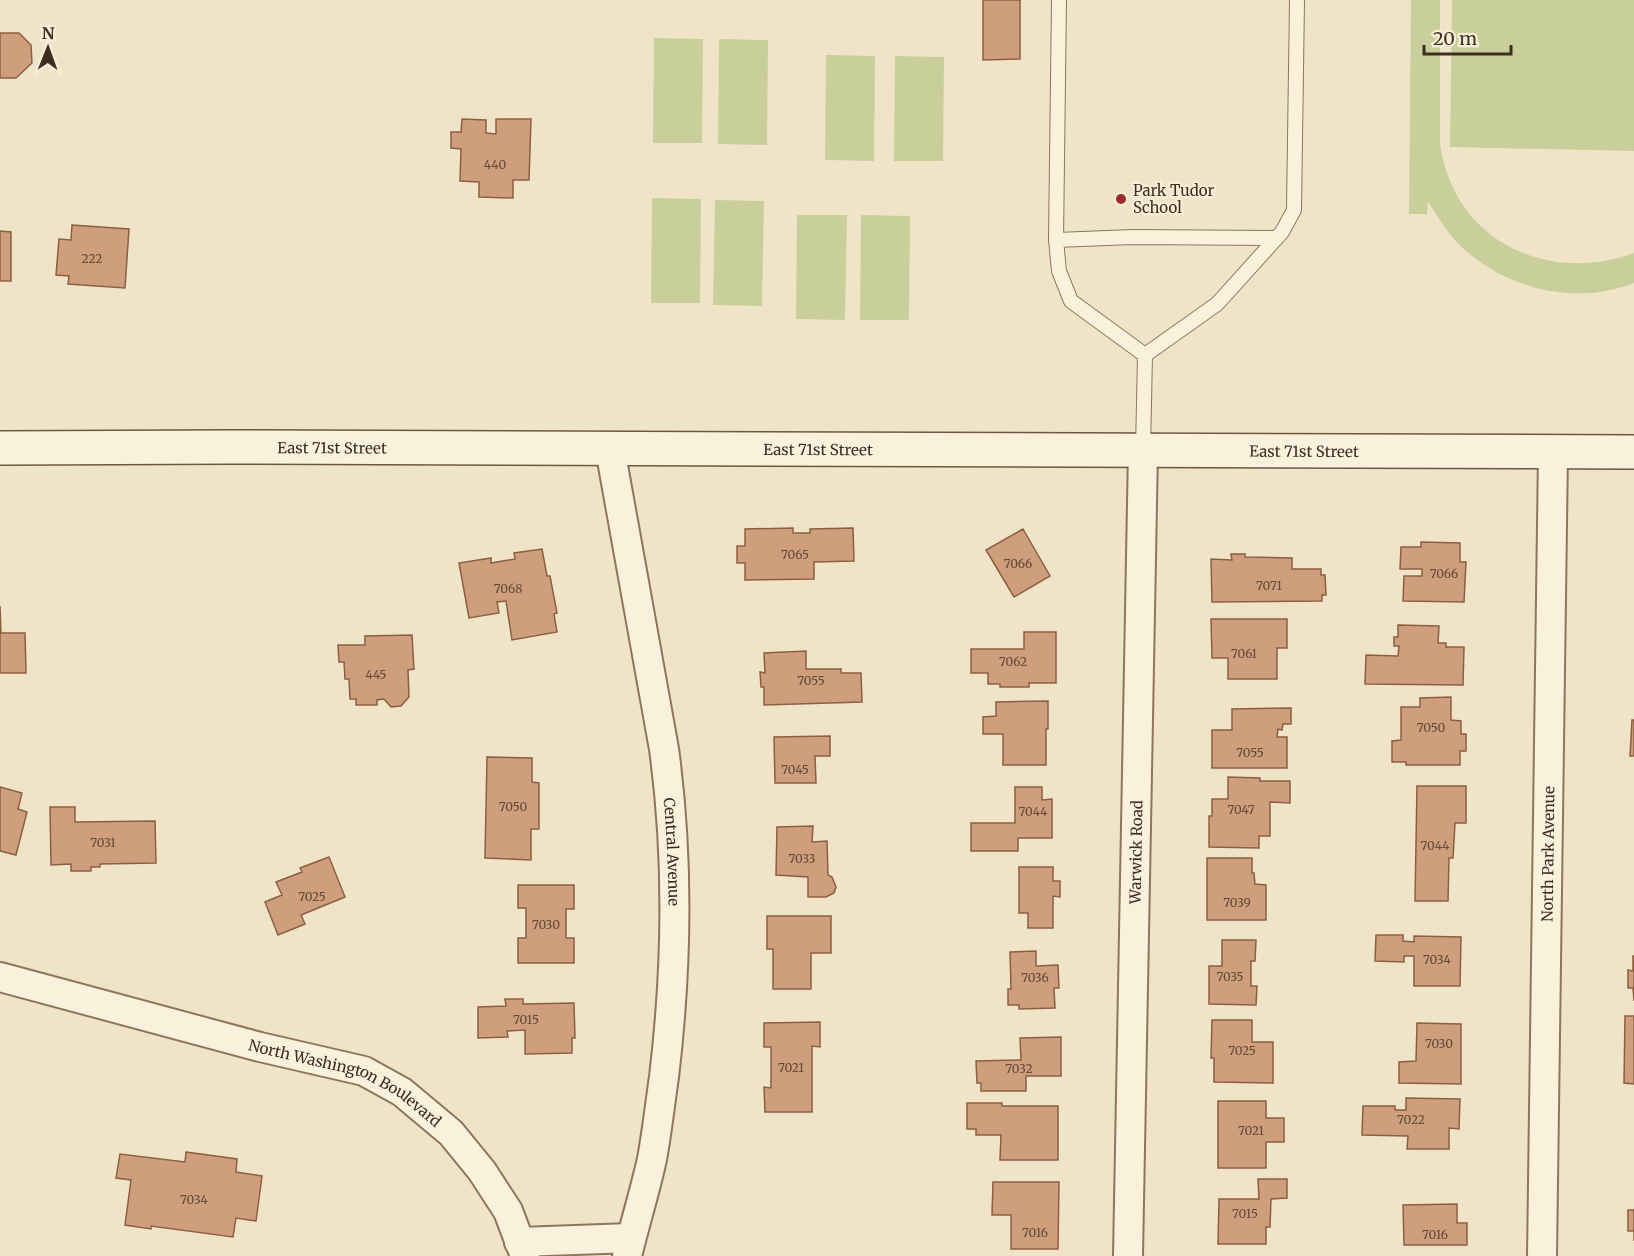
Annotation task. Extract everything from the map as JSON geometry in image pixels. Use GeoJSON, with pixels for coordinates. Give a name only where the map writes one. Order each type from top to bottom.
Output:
{"type":"FeatureCollection","features":[{"type":"Feature","properties":{"kind":"main road","name":"East 71st Street"},"geometry":{"type":"LineString","coordinates":[[0,448],[1634,452]]}},
{"type":"Feature","properties":{"kind":"street","name":"Central Avenue"},"geometry":{"type":"LineString","coordinates":[[610,448],[664,749],[669,787],[675,885],[674,979],[664,1076],[652,1158],[629,1247]]}},
{"type":"Feature","properties":{"kind":"street","name":"Warwick Road"},"geometry":{"type":"LineString","coordinates":[[1128,1256],[1143,450]]}},
{"type":"Feature","properties":{"kind":"street","name":"North Park Avenue"},"geometry":{"type":"LineString","coordinates":[[1542,1256],[1553,452]]}},
{"type":"Feature","properties":{"kind":"street","name":"North Washington Boulevard"},"geometry":{"type":"LineString","coordinates":[[0,976],[260,1047],[363,1071],[402,1092],[451,1133],[494,1188],[508,1211],[522,1249],[629,1247]]}},
{"type":"Feature","properties":{"kind":"lane"},"geometry":{"type":"LineString","coordinates":[[1059,0],[1056,240],[1059,270],[1071,301],[1145,356]]}},
{"type":"Feature","properties":{"kind":"lane"},"geometry":{"type":"LineString","coordinates":[[1145,356],[1217,304],[1282,232],[1294,210],[1297,0]]}},
{"type":"Feature","properties":{"kind":"lane"},"geometry":{"type":"LineString","coordinates":[[1056,240],[1133,237],[1275,238]]}},
{"type":"Feature","properties":{"kind":"lane"},"geometry":{"type":"LineString","coordinates":[[1143,450],[1145,356]]}},
{"type":"Feature","properties":{"kind":"green space"},"geometry":{"type":"Polygon","coordinates":[[[1411,0],[1440,0],[1440,143],[1449,178],[1465,208],[1483,228],[1504,244],[1528,255],[1554,261],[1580,263],[1607,260],[1634,253],[1634,283],[1611,290],[1563,293],[1515,281],[1473,257],[1451,236],[1428,202],[1427,214],[1409,214],[1411,0]]]}},
{"type":"Feature","properties":{"kind":"green space"},"geometry":{"type":"Polygon","coordinates":[[[1452,0],[1634,0],[1634,151],[1450,147],[1452,0]]]}},
{"type":"Feature","properties":{"kind":"green space"},"geometry":{"type":"Polygon","coordinates":[[[654,38],[703,39],[702,143],[653,143],[654,38]]]}},
{"type":"Feature","properties":{"kind":"green space"},"geometry":{"type":"Polygon","coordinates":[[[719,39],[768,40],[767,145],[718,144],[719,39]]]}},
{"type":"Feature","properties":{"kind":"green space"},"geometry":{"type":"Polygon","coordinates":[[[826,55],[875,56],[874,161],[825,160],[826,55]]]}},
{"type":"Feature","properties":{"kind":"green space"},"geometry":{"type":"Polygon","coordinates":[[[895,56],[944,57],[943,161],[894,161],[895,56]]]}},
{"type":"Feature","properties":{"kind":"green space"},"geometry":{"type":"Polygon","coordinates":[[[652,198],[701,199],[700,303],[651,303],[652,198]]]}},
{"type":"Feature","properties":{"kind":"green space"},"geometry":{"type":"Polygon","coordinates":[[[715,200],[764,201],[762,306],[713,305],[715,200]]]}},
{"type":"Feature","properties":{"kind":"green space"},"geometry":{"type":"Polygon","coordinates":[[[797,215],[847,215],[845,320],[796,319],[797,215]]]}},
{"type":"Feature","properties":{"kind":"green space"},"geometry":{"type":"Polygon","coordinates":[[[861,215],[910,216],[909,320],[860,320],[861,215]]]}},
{"type":"Feature","properties":{"kind":"building"},"geometry":{"type":"Polygon","coordinates":[[[983,0],[1020,0],[1020,59],[983,60],[983,0]]]}},
{"type":"Feature","properties":{"kind":"building"},"geometry":{"type":"Polygon","coordinates":[[[0,33],[19,33],[31,45],[32,63],[16,78],[0,78],[0,33]]]}},
{"type":"Feature","properties":{"kind":"building"},"geometry":{"type":"Polygon","coordinates":[[[462,119],[486,120],[486,133],[496,134],[496,119],[531,119],[529,180],[513,180],[513,198],[479,197],[479,182],[460,181],[461,149],[451,148],[451,132],[461,132],[462,119]]]}},
{"type":"Feature","properties":{"kind":"building"},"geometry":{"type":"Polygon","coordinates":[[[72,225],[129,229],[125,288],[68,284],[69,276],[56,275],[59,239],[71,240],[72,225]]]}},
{"type":"Feature","properties":{"kind":"building"},"geometry":{"type":"Polygon","coordinates":[[[0,231],[11,232],[11,281],[0,281],[0,231]]]}},
{"type":"Feature","properties":{"kind":"building"},"geometry":{"type":"Polygon","coordinates":[[[793,528],[793,533],[810,533],[810,529],[853,528],[854,561],[814,562],[814,579],[745,580],[745,563],[737,563],[737,546],[745,546],[745,529],[793,528]]]}},
{"type":"Feature","properties":{"kind":"building"},"geometry":{"type":"Polygon","coordinates":[[[1023,529],[1050,576],[1014,597],[986,550],[1023,529]]]}},
{"type":"Feature","properties":{"kind":"building"},"geometry":{"type":"Polygon","coordinates":[[[1421,542],[1460,543],[1460,562],[1466,562],[1464,602],[1403,601],[1404,576],[1422,576],[1422,569],[1400,569],[1401,547],[1421,547],[1421,542]]]}},
{"type":"Feature","properties":{"kind":"building"},"geometry":{"type":"Polygon","coordinates":[[[542,549],[557,613],[554,614],[557,632],[512,640],[506,601],[497,602],[499,613],[469,618],[459,563],[491,558],[491,563],[515,559],[514,553],[542,549]]]}},
{"type":"Feature","properties":{"kind":"building"},"geometry":{"type":"Polygon","coordinates":[[[1231,554],[1245,554],[1245,557],[1292,558],[1292,569],[1321,569],[1321,575],[1325,575],[1326,595],[1322,595],[1322,601],[1212,602],[1211,559],[1232,560],[1231,554]]]}},
{"type":"Feature","properties":{"kind":"building"},"geometry":{"type":"Polygon","coordinates":[[[0,606],[1,633],[25,633],[26,673],[0,673],[0,606]]]}},
{"type":"Feature","properties":{"kind":"building"},"geometry":{"type":"Polygon","coordinates":[[[1211,619],[1287,619],[1287,648],[1277,648],[1277,679],[1228,679],[1228,658],[1212,658],[1211,619]]]}},
{"type":"Feature","properties":{"kind":"building"},"geometry":{"type":"Polygon","coordinates":[[[1398,625],[1439,626],[1438,643],[1446,643],[1446,647],[1464,647],[1463,685],[1365,684],[1366,655],[1398,656],[1399,646],[1394,646],[1394,637],[1398,637],[1398,625]]]}},
{"type":"Feature","properties":{"kind":"building"},"geometry":{"type":"Polygon","coordinates":[[[1024,632],[1056,632],[1056,683],[1029,683],[1029,687],[1000,687],[1000,684],[988,684],[988,673],[971,673],[971,649],[1024,649],[1024,632]]]}},
{"type":"Feature","properties":{"kind":"building"},"geometry":{"type":"Polygon","coordinates":[[[412,635],[414,669],[408,670],[409,697],[401,706],[391,707],[384,699],[377,700],[377,705],[356,705],[356,699],[350,699],[349,679],[345,679],[344,662],[339,662],[338,645],[365,645],[365,636],[412,635]]]}},
{"type":"Feature","properties":{"kind":"building"},"geometry":{"type":"Polygon","coordinates":[[[806,651],[806,669],[841,669],[841,673],[861,673],[862,702],[764,705],[764,687],[761,687],[760,672],[765,673],[764,653],[806,651]]]}},
{"type":"Feature","properties":{"kind":"building"},"geometry":{"type":"Polygon","coordinates":[[[1451,697],[1451,720],[1461,721],[1461,734],[1466,734],[1466,751],[1460,751],[1460,765],[1406,765],[1406,762],[1392,762],[1392,741],[1401,740],[1401,707],[1420,707],[1420,698],[1451,697]]]}},
{"type":"Feature","properties":{"kind":"building"},"geometry":{"type":"Polygon","coordinates":[[[1048,701],[1046,765],[1003,765],[1003,734],[983,734],[983,717],[996,716],[996,702],[1048,701]]]}},
{"type":"Feature","properties":{"kind":"building"},"geometry":{"type":"Polygon","coordinates":[[[1291,708],[1291,724],[1283,724],[1282,730],[1278,729],[1277,737],[1287,737],[1287,768],[1212,768],[1212,730],[1232,730],[1232,709],[1291,708]]]}},
{"type":"Feature","properties":{"kind":"building"},"geometry":{"type":"Polygon","coordinates":[[[1632,720],[1634,720],[1634,756],[1630,756],[1632,720]]]}},
{"type":"Feature","properties":{"kind":"building"},"geometry":{"type":"Polygon","coordinates":[[[830,736],[830,756],[815,756],[816,783],[775,783],[774,737],[830,736]]]}},
{"type":"Feature","properties":{"kind":"building"},"geometry":{"type":"Polygon","coordinates":[[[487,757],[532,758],[532,782],[539,783],[539,829],[531,829],[531,860],[485,858],[487,757]]]}},
{"type":"Feature","properties":{"kind":"building"},"geometry":{"type":"Polygon","coordinates":[[[1228,777],[1260,778],[1260,781],[1290,781],[1290,803],[1270,802],[1270,836],[1259,836],[1259,848],[1209,847],[1209,816],[1212,816],[1212,799],[1228,799],[1228,777]]]}},
{"type":"Feature","properties":{"kind":"building"},"geometry":{"type":"Polygon","coordinates":[[[1417,786],[1466,786],[1466,823],[1455,823],[1453,858],[1449,858],[1448,901],[1415,901],[1417,786]]]}},
{"type":"Feature","properties":{"kind":"building"},"geometry":{"type":"Polygon","coordinates":[[[0,787],[22,793],[18,809],[27,812],[16,855],[0,851],[0,787]]]}},
{"type":"Feature","properties":{"kind":"building"},"geometry":{"type":"Polygon","coordinates":[[[1015,787],[1042,787],[1042,800],[1052,799],[1052,838],[1018,838],[1018,851],[971,851],[971,823],[1015,823],[1015,787]]]}},
{"type":"Feature","properties":{"kind":"building"},"geometry":{"type":"Polygon","coordinates":[[[50,807],[75,807],[75,822],[155,821],[156,863],[100,864],[100,867],[91,867],[91,871],[71,871],[71,864],[51,865],[50,807]]]}},
{"type":"Feature","properties":{"kind":"building"},"geometry":{"type":"Polygon","coordinates":[[[813,826],[812,842],[827,841],[828,875],[832,877],[836,887],[834,893],[826,897],[808,897],[808,877],[776,875],[777,827],[813,826]]]}},
{"type":"Feature","properties":{"kind":"building"},"geometry":{"type":"Polygon","coordinates":[[[329,857],[345,897],[301,915],[305,924],[278,935],[265,902],[282,895],[276,882],[302,872],[300,868],[329,857]]]}},
{"type":"Feature","properties":{"kind":"building"},"geometry":{"type":"Polygon","coordinates":[[[1207,858],[1252,858],[1255,884],[1266,885],[1266,920],[1207,920],[1207,858]]]}},
{"type":"Feature","properties":{"kind":"building"},"geometry":{"type":"Polygon","coordinates":[[[1019,867],[1053,867],[1053,881],[1060,881],[1060,897],[1053,896],[1053,928],[1028,928],[1028,913],[1019,913],[1019,867]]]}},
{"type":"Feature","properties":{"kind":"building"},"geometry":{"type":"Polygon","coordinates":[[[518,885],[574,885],[574,909],[566,909],[566,938],[574,938],[574,963],[518,963],[518,938],[526,938],[526,908],[518,908],[518,885]]]}},
{"type":"Feature","properties":{"kind":"building"},"geometry":{"type":"Polygon","coordinates":[[[767,916],[831,916],[831,953],[811,953],[811,989],[773,989],[773,949],[767,949],[767,916]]]}},
{"type":"Feature","properties":{"kind":"building"},"geometry":{"type":"Polygon","coordinates":[[[1376,935],[1403,935],[1403,941],[1414,942],[1414,936],[1461,937],[1460,986],[1414,986],[1414,956],[1404,956],[1404,962],[1375,961],[1376,935]]]}},
{"type":"Feature","properties":{"kind":"building"},"geometry":{"type":"Polygon","coordinates":[[[1222,940],[1256,940],[1255,961],[1251,961],[1251,986],[1257,986],[1256,1005],[1209,1004],[1209,966],[1222,966],[1222,940]]]}},
{"type":"Feature","properties":{"kind":"building"},"geometry":{"type":"Polygon","coordinates":[[[1036,951],[1036,966],[1058,965],[1059,988],[1054,988],[1055,1008],[1019,1009],[1019,1005],[1008,1005],[1008,989],[1011,989],[1010,952],[1036,951]]]}},
{"type":"Feature","properties":{"kind":"building"},"geometry":{"type":"Polygon","coordinates":[[[1633,956],[1634,1001],[1633,988],[1628,988],[1628,970],[1633,971],[1633,956]]]}},
{"type":"Feature","properties":{"kind":"building"},"geometry":{"type":"Polygon","coordinates":[[[505,999],[523,999],[523,1004],[574,1003],[575,1038],[572,1038],[572,1053],[525,1054],[525,1030],[507,1031],[508,1037],[478,1038],[478,1007],[506,1006],[505,999]]]}},
{"type":"Feature","properties":{"kind":"building"},"geometry":{"type":"Polygon","coordinates":[[[1625,1016],[1634,1016],[1634,1084],[1624,1083],[1625,1016]]]}},
{"type":"Feature","properties":{"kind":"building"},"geometry":{"type":"Polygon","coordinates":[[[1212,1020],[1252,1020],[1252,1042],[1273,1042],[1273,1083],[1214,1082],[1214,1058],[1211,1058],[1212,1020]]]}},
{"type":"Feature","properties":{"kind":"building"},"geometry":{"type":"Polygon","coordinates":[[[820,1022],[820,1047],[812,1046],[812,1112],[765,1112],[764,1087],[771,1088],[771,1047],[764,1047],[764,1023],[820,1022]]]}},
{"type":"Feature","properties":{"kind":"building"},"geometry":{"type":"Polygon","coordinates":[[[1417,1023],[1461,1024],[1461,1084],[1399,1083],[1399,1062],[1416,1061],[1417,1023]]]}},
{"type":"Feature","properties":{"kind":"building"},"geometry":{"type":"Polygon","coordinates":[[[1061,1037],[1061,1076],[1026,1076],[1026,1091],[981,1091],[981,1083],[977,1083],[976,1061],[1021,1060],[1020,1038],[1061,1037]]]}},
{"type":"Feature","properties":{"kind":"building"},"geometry":{"type":"Polygon","coordinates":[[[1406,1098],[1460,1099],[1459,1129],[1449,1128],[1449,1149],[1407,1149],[1408,1136],[1362,1135],[1363,1106],[1395,1106],[1395,1110],[1406,1110],[1406,1098]]]}},
{"type":"Feature","properties":{"kind":"building"},"geometry":{"type":"Polygon","coordinates":[[[1218,1101],[1266,1101],[1266,1118],[1284,1118],[1284,1142],[1266,1142],[1266,1168],[1218,1168],[1218,1101]]]}},
{"type":"Feature","properties":{"kind":"building"},"geometry":{"type":"Polygon","coordinates":[[[967,1103],[1002,1103],[1002,1106],[1058,1106],[1058,1160],[1000,1160],[1001,1135],[976,1135],[976,1129],[967,1129],[967,1103]]]}},
{"type":"Feature","properties":{"kind":"building"},"geometry":{"type":"Polygon","coordinates":[[[186,1152],[237,1159],[236,1172],[262,1176],[256,1221],[236,1218],[233,1237],[151,1226],[151,1229],[125,1225],[131,1180],[116,1178],[120,1154],[185,1162],[186,1152]]]}},
{"type":"Feature","properties":{"kind":"building"},"geometry":{"type":"Polygon","coordinates":[[[1258,1179],[1287,1179],[1287,1198],[1271,1199],[1270,1227],[1266,1227],[1266,1244],[1218,1244],[1219,1199],[1259,1199],[1258,1179]]]}},
{"type":"Feature","properties":{"kind":"building"},"geometry":{"type":"Polygon","coordinates":[[[993,1182],[1059,1182],[1058,1249],[1011,1249],[1011,1215],[992,1215],[993,1182]]]}},
{"type":"Feature","properties":{"kind":"building"},"geometry":{"type":"Polygon","coordinates":[[[1457,1204],[1457,1223],[1467,1223],[1467,1245],[1404,1245],[1403,1205],[1457,1204]]]}},
{"type":"Feature","properties":{"kind":"building"},"geometry":{"type":"Polygon","coordinates":[[[1628,1210],[1634,1210],[1634,1231],[1628,1231],[1628,1210]]]}},
{"type":"Feature","properties":{"kind":"place","name":"Park Tudor School"},"geometry":{"type":"Point","coordinates":[1121,199]}}]}
